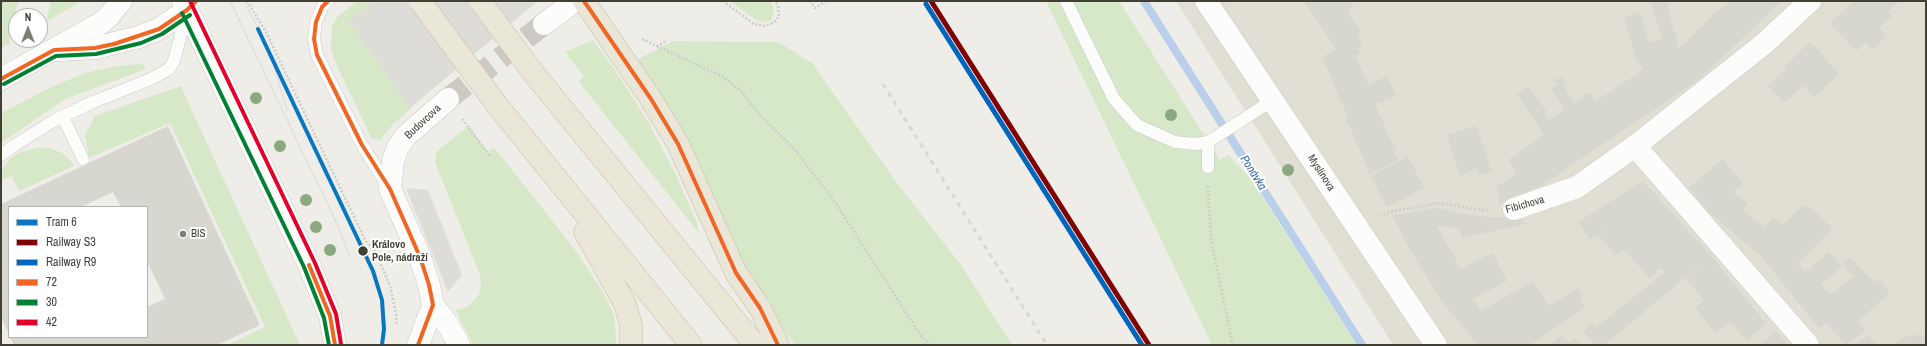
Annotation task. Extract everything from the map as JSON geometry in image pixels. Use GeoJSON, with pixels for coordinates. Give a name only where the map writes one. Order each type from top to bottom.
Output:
{"type":"FeatureCollection","features":[{"type":"Feature","properties":{"kind":"highway"},"geometry":{"type":"LineString","coordinates":[[420,1],[496,105],[691,345]]}},
{"type":"Feature","properties":{"kind":"highway"},"geometry":{"type":"LineString","coordinates":[[480,1],[535,75],[755,345]]}},
{"type":"Feature","properties":{"kind":"highway"},"geometry":{"type":"LineString","coordinates":[[584,1],[652,99],[678,144],[736,273],[760,308],[778,345]]}},
{"type":"Feature","properties":{"kind":"highway"},"geometry":{"type":"LineString","coordinates":[[560,185],[625,304],[631,325],[631,345]]}},
{"type":"Feature","properties":{"kind":"street"},"geometry":{"type":"LineString","coordinates":[[1,79],[101,23],[109,16],[121,1]]}},
{"type":"Feature","properties":{"kind":"street"},"geometry":{"type":"LineString","coordinates":[[544,24],[575,1]]}},
{"type":"Feature","properties":{"kind":"street","name":"Myslínova"},"geometry":{"type":"LineString","coordinates":[[1206,1],[1436,345]]}},
{"type":"Feature","properties":{"kind":"street","name":"Fibichova"},"geometry":{"type":"LineString","coordinates":[[1514,209],[1577,187],[1635,146],[1765,43],[1810,1]]}},
{"type":"Feature","properties":{"kind":"street"},"geometry":{"type":"LineString","coordinates":[[54,50],[95,48],[139,37],[159,29],[188,4],[309,265],[330,316],[335,345]]}},
{"type":"Feature","properties":{"kind":"street","name":"Budovcova"},"geometry":{"type":"LineString","coordinates":[[448,99],[406,136],[398,147],[393,161],[390,189],[420,257],[430,285],[433,305],[449,326],[459,345]]}},
{"type":"Feature","properties":{"kind":"street"},"geometry":{"type":"LineString","coordinates":[[1635,146],[1808,345]]}},
{"type":"Feature","properties":{"kind":"street","name":"Budovcova"},"geometry":{"type":"LineString","coordinates":[[418,345],[433,305]]}},
{"type":"Feature","properties":{"kind":"lane"},"geometry":{"type":"LineString","coordinates":[[328,1],[322,7],[316,22],[314,39],[317,55],[362,145],[390,189]]}},
{"type":"Feature","properties":{"kind":"lane"},"geometry":{"type":"LineString","coordinates":[[1066,1],[1114,98],[1138,125],[1175,142],[1195,144],[1208,142],[1273,100]]}},
{"type":"Feature","properties":{"kind":"lane"},"geometry":{"type":"LineString","coordinates":[[1,155],[15,145],[63,117],[93,102],[151,79],[170,69],[174,61],[188,4]]}},
{"type":"Feature","properties":{"kind":"lane"},"geometry":{"type":"LineString","coordinates":[[63,117],[82,159]]}},
{"type":"Feature","properties":{"kind":"lane"},"geometry":{"type":"LineString","coordinates":[[1208,142],[1208,167]]}},
{"type":"Feature","properties":{"kind":"path"},"geometry":{"type":"LineString","coordinates":[[247,1],[266,32],[366,240],[376,253],[390,286],[396,314],[397,329]]}},
{"type":"Feature","properties":{"kind":"path"},"geometry":{"type":"LineString","coordinates":[[723,1],[754,24],[764,26],[773,23],[779,17],[778,6],[775,1]]}},
{"type":"Feature","properties":{"kind":"path"},"geometry":{"type":"LineString","coordinates":[[810,1],[815,8],[827,1]]}},
{"type":"Feature","properties":{"kind":"path"},"geometry":{"type":"LineString","coordinates":[[638,36],[657,47],[723,77],[741,91],[759,114],[795,150],[835,202],[921,336],[930,345]]}},
{"type":"Feature","properties":{"kind":"path"},"geometry":{"type":"LineString","coordinates":[[657,47],[667,40]]}},
{"type":"Feature","properties":{"kind":"path"},"geometry":{"type":"LineString","coordinates":[[461,119],[490,156]]}},
{"type":"Feature","properties":{"kind":"path"},"geometry":{"type":"LineString","coordinates":[[1208,167],[1211,240],[1233,345]]}},
{"type":"Feature","properties":{"kind":"path","name":"Fibichova"},"geometry":{"type":"LineString","coordinates":[[1356,227],[1389,212],[1439,203],[1499,212],[1514,209]]}},
{"type":"Feature","properties":{"kind":"shaded area"},"geometry":{"type":"Polygon","coordinates":[[[375,1],[538,1],[410,108],[348,21],[375,1]]]}},
{"type":"Feature","properties":{"kind":"shaded area"},"geometry":{"type":"Polygon","coordinates":[[[1176,1],[1926,1],[1926,345],[1393,345],[1176,1]]]}},
{"type":"Feature","properties":{"kind":"shaded area"},"geometry":{"type":"Polygon","coordinates":[[[1212,1],[1222,1],[1295,110],[1289,114],[1212,1]]]}},
{"type":"Feature","properties":{"kind":"shaded area"},"geometry":{"type":"Polygon","coordinates":[[[406,188],[428,190],[462,275],[448,292],[406,188]]]}},
{"type":"Feature","properties":{"kind":"green space"},"geometry":{"type":"Polygon","coordinates":[[[1,1],[19,1],[17,8],[8,8],[8,44],[1,48],[1,1]]]}},
{"type":"Feature","properties":{"kind":"green space"},"geometry":{"type":"Polygon","coordinates":[[[51,1],[81,1],[48,21],[51,1]]]}},
{"type":"Feature","properties":{"kind":"green space"},"geometry":{"type":"Polygon","coordinates":[[[358,1],[370,1],[371,4],[348,21],[411,109],[393,124],[380,140],[372,139],[337,66],[331,50],[332,26],[338,16],[358,1]]]}},
{"type":"Feature","properties":{"kind":"green space"},"geometry":{"type":"Polygon","coordinates":[[[730,1],[770,1],[773,6],[771,20],[764,22],[756,20],[730,1]]]}},
{"type":"Feature","properties":{"kind":"green space"},"geometry":{"type":"Polygon","coordinates":[[[1046,1],[1119,1],[1220,160],[1228,155],[1251,179],[1357,345],[1212,345],[1046,1]]]}},
{"type":"Feature","properties":{"kind":"green space"},"geometry":{"type":"Polygon","coordinates":[[[593,40],[619,76],[650,125],[675,173],[697,223],[699,233],[579,82],[584,76],[565,52],[593,40]]]}},
{"type":"Feature","properties":{"kind":"green space"},"geometry":{"type":"Polygon","coordinates":[[[673,41],[778,42],[812,63],[897,183],[961,265],[1012,345],[795,345],[779,323],[731,243],[637,60],[673,41]]]}},
{"type":"Feature","properties":{"kind":"green space"},"geometry":{"type":"Polygon","coordinates":[[[143,64],[146,69],[65,99],[1,143],[1,113],[54,86],[85,73],[117,66],[143,64]]]}},
{"type":"Feature","properties":{"kind":"green space"},"geometry":{"type":"Polygon","coordinates":[[[181,86],[300,345],[227,345],[265,327],[170,123],[89,158],[85,135],[95,116],[181,86]]]}},
{"type":"Feature","properties":{"kind":"green space"},"geometry":{"type":"Polygon","coordinates":[[[469,126],[488,152],[494,147],[576,251],[604,294],[614,315],[616,338],[615,345],[473,345],[456,310],[467,307],[479,295],[481,285],[480,275],[435,162],[437,151],[469,126]]]}},
{"type":"Feature","properties":{"kind":"green space"},"geometry":{"type":"Polygon","coordinates":[[[38,148],[50,148],[62,153],[74,166],[19,191],[12,176],[1,180],[3,168],[11,158],[21,152],[38,148]]]}},
{"type":"Feature","properties":{"kind":"building"},"geometry":{"type":"Polygon","coordinates":[[[1304,1],[1351,1],[1354,6],[1347,11],[1361,32],[1344,43],[1358,35],[1363,47],[1358,48],[1360,53],[1355,55],[1368,85],[1387,76],[1397,96],[1375,104],[1392,144],[1394,143],[1397,148],[1393,150],[1398,160],[1370,174],[1345,117],[1358,111],[1347,115],[1322,57],[1336,49],[1304,1]]]}},
{"type":"Feature","properties":{"kind":"building"},"geometry":{"type":"Polygon","coordinates":[[[1666,1],[1679,48],[1721,8],[1730,3],[1729,1],[1782,1],[1699,79],[1653,111],[1646,100],[1652,111],[1541,186],[1499,203],[1497,186],[1517,174],[1508,160],[1544,135],[1516,94],[1528,86],[1547,112],[1544,113],[1549,120],[1565,110],[1550,88],[1557,85],[1555,80],[1562,77],[1567,92],[1574,103],[1590,92],[1596,101],[1631,78],[1644,69],[1636,59],[1624,18],[1639,11],[1649,42],[1662,39],[1651,2],[1666,1]]]}},
{"type":"Feature","properties":{"kind":"building"},"geometry":{"type":"Polygon","coordinates":[[[1854,1],[1899,1],[1888,12],[1892,16],[1879,28],[1886,37],[1873,50],[1866,42],[1856,51],[1830,23],[1854,1]]]}},
{"type":"Feature","properties":{"kind":"building"},"geometry":{"type":"Polygon","coordinates":[[[1810,42],[1839,73],[1814,97],[1803,85],[1784,103],[1766,84],[1769,85],[1786,69],[1785,66],[1810,42]]]}},
{"type":"Feature","properties":{"kind":"building"},"geometry":{"type":"Polygon","coordinates":[[[1476,125],[1492,171],[1479,176],[1477,169],[1460,175],[1447,135],[1476,125]]]}},
{"type":"Feature","properties":{"kind":"building","name":"BIS"},"geometry":{"type":"Polygon","coordinates":[[[168,126],[260,325],[217,345],[14,345],[10,338],[148,338],[148,307],[165,299],[148,263],[148,206],[120,206],[113,192],[83,206],[8,206],[8,332],[1,317],[1,204],[168,126]]]}},
{"type":"Feature","properties":{"kind":"building"},"geometry":{"type":"Polygon","coordinates":[[[1408,156],[1424,188],[1386,207],[1371,176],[1408,156]]]}},
{"type":"Feature","properties":{"kind":"building"},"geometry":{"type":"Polygon","coordinates":[[[1723,159],[1743,184],[1733,192],[1748,204],[1743,210],[1764,228],[1773,217],[1783,225],[1801,207],[1811,207],[1832,229],[1798,264],[1805,272],[1829,252],[1842,266],[1821,284],[1830,295],[1855,276],[1843,264],[1849,257],[1875,283],[1879,279],[1890,293],[1858,321],[1866,330],[1846,345],[1826,323],[1819,328],[1761,256],[1709,212],[1689,187],[1723,159]]]}},
{"type":"Feature","properties":{"kind":"building"},"geometry":{"type":"Polygon","coordinates":[[[1643,181],[1711,256],[1766,323],[1747,341],[1730,322],[1716,333],[1695,308],[1704,300],[1686,279],[1704,262],[1604,345],[1596,345],[1583,331],[1592,323],[1596,328],[1665,272],[1661,268],[1649,278],[1624,249],[1616,256],[1598,234],[1636,207],[1590,239],[1578,222],[1643,181]]]}},
{"type":"Feature","properties":{"kind":"building"},"geometry":{"type":"Polygon","coordinates":[[[1437,208],[1463,214],[1489,217],[1520,217],[1525,224],[1462,238],[1459,228],[1437,226],[1461,269],[1493,253],[1507,281],[1473,299],[1481,311],[1533,281],[1549,306],[1579,288],[1584,308],[1530,345],[1478,345],[1441,300],[1412,253],[1392,216],[1437,208]]]}},
{"type":"Feature","properties":{"kind":"building"},"geometry":{"type":"Polygon","coordinates":[[[1776,331],[1788,345],[1760,345],[1776,331]]]}},
{"type":"Feature","properties":{"kind":"building"},"geometry":{"type":"Polygon","coordinates":[[[1561,335],[1569,344],[1574,338],[1580,345],[1551,345],[1561,335]]]}},
{"type":"Feature","properties":{"kind":"building"},"geometry":{"type":"Polygon","coordinates":[[[1868,335],[1876,345],[1855,345],[1868,335]]]}},
{"type":"Feature","properties":{"kind":"building"},"geometry":{"type":"Polygon","coordinates":[[[1926,335],[1926,345],[1892,345],[1907,336],[1926,335]]]}},
{"type":"Feature","properties":{"kind":"waterway","name":"Ponávka"},"geometry":{"type":"LineString","coordinates":[[1144,1],[1362,345]]}},
{"type":"Feature","properties":{"kind":"tunnel"},"geometry":{"type":"LineString","coordinates":[[448,99],[544,24]]}},
{"type":"Feature","properties":{"kind":"tram line"},"geometry":{"type":"LineString","coordinates":[[230,1],[337,224],[350,257]]}},
{"type":"Feature","properties":{"kind":"tram line"},"geometry":{"type":"LineString","coordinates":[[244,1],[258,29]]}},
{"type":"Feature","properties":{"kind":"tram line","name":"6"},"geometry":{"type":"LineString","coordinates":[[258,29],[373,271],[382,300],[384,329],[382,345]]}},
{"type":"Feature","properties":{"kind":"tram line"},"geometry":{"type":"LineString","coordinates":[[272,60],[287,110]]}},
{"type":"Feature","properties":{"kind":"railway"},"geometry":{"type":"LineString","coordinates":[[883,84],[1047,345]]}},
{"type":"Feature","properties":{"kind":"rail line","name":"S3"},"geometry":{"type":"LineString","coordinates":[[931,1],[1149,345]]}},
{"type":"Feature","properties":{"kind":"rail line","name":"R9"},"geometry":{"type":"LineString","coordinates":[[926,4],[1142,345]]}},
{"type":"Feature","properties":{"kind":"transit line","name":"42"},"geometry":{"type":"LineString","coordinates":[[190,1],[315,263],[336,314],[341,344]]}},
{"type":"Feature","properties":{"kind":"transit line","name":"72"},"geometry":{"type":"LineString","coordinates":[[1,79],[54,50],[95,48],[114,44],[159,29],[187,10],[196,1]]}},
{"type":"Feature","properties":{"kind":"transit line","name":"72"},"geometry":{"type":"LineString","coordinates":[[328,1],[322,7],[316,22],[314,39],[317,55],[362,145],[390,189],[420,257],[429,285],[433,305],[418,345]]}},
{"type":"Feature","properties":{"kind":"transit line","name":"72"},"geometry":{"type":"LineString","coordinates":[[584,1],[651,99],[678,144],[736,273],[760,308],[778,345]]}},
{"type":"Feature","properties":{"kind":"transit line","name":"30"},"geometry":{"type":"LineString","coordinates":[[182,13],[304,267],[324,318],[329,345]]}},
{"type":"Feature","properties":{"kind":"transit line","name":"30"},"geometry":{"type":"LineString","coordinates":[[4,84],[56,56],[96,54],[141,43],[162,34],[190,15]]}},
{"type":"Feature","properties":{"kind":"transit line","name":"72"},"geometry":{"type":"LineString","coordinates":[[309,265],[330,316],[335,345]]}},
{"type":"Feature","properties":{"kind":"place","name":"BIS"},"geometry":{"type":"Point","coordinates":[183,234]}},
{"type":"Feature","properties":{"kind":"place","name":"Královo Pole, nádraží"},"geometry":{"type":"Point","coordinates":[363,251]}}]}
